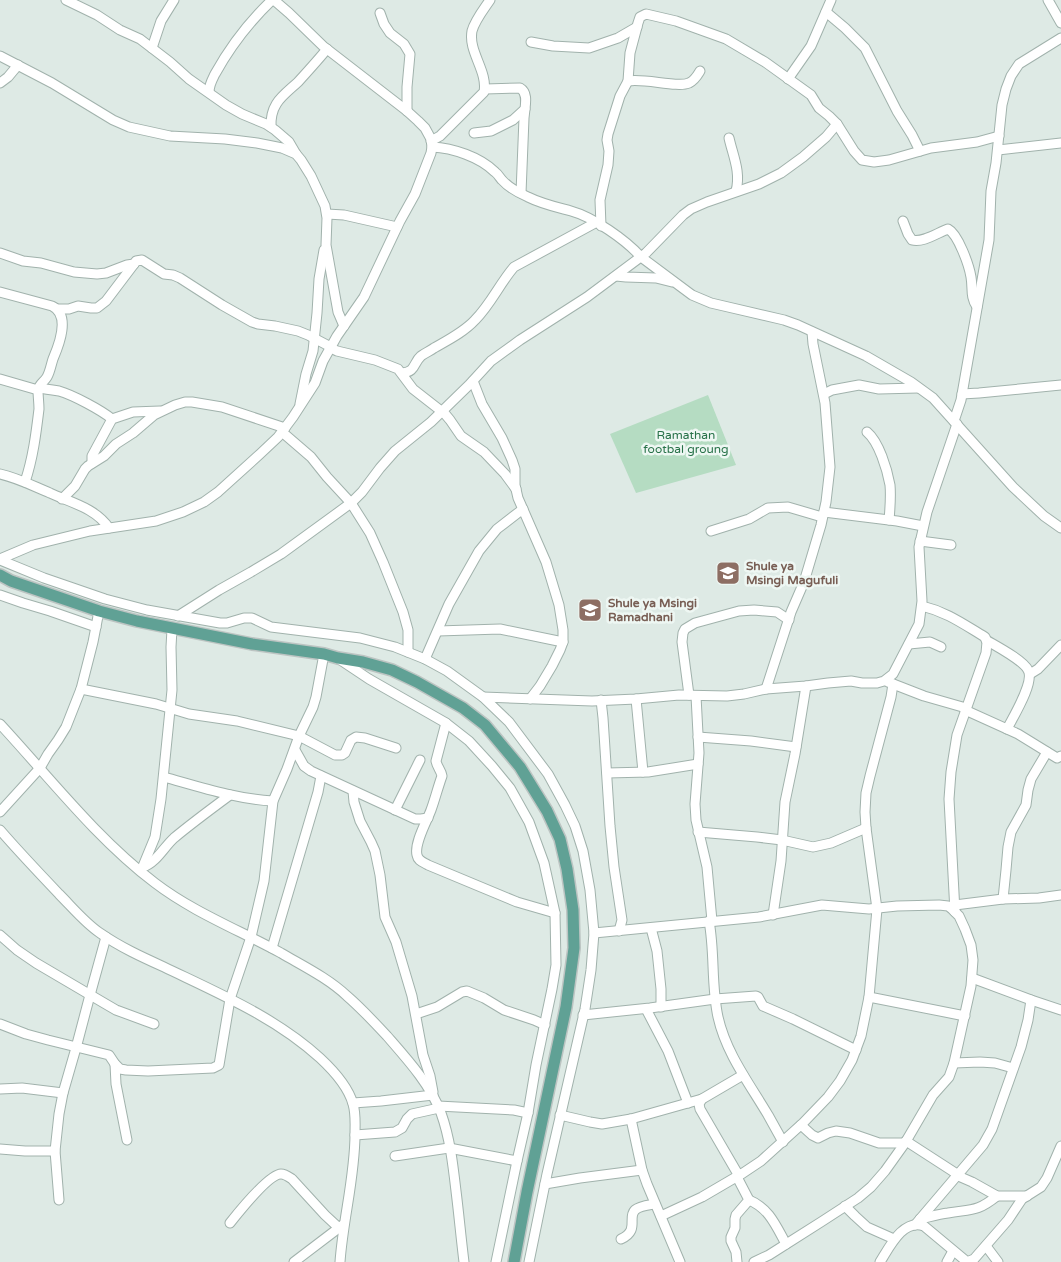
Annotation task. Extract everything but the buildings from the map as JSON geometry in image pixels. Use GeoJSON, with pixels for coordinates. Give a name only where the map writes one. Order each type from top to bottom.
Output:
{"type":"FeatureCollection","features":[{"type":"Feature","properties":{"kind":"main road"},"geometry":{"type":"LineString","coordinates":[[0,575],[11,581],[136,621],[252,644],[324,654],[392,670],[463,708],[485,725],[520,767],[543,804],[560,839],[568,869],[574,910],[574,948],[566,1007],[514,1262]]}},
{"type":"Feature","properties":{"kind":"street"},"geometry":{"type":"LineString","coordinates":[[66,0],[140,39],[189,79],[231,108],[271,127],[289,142],[311,176],[327,214],[326,245],[319,279],[312,356],[306,374],[300,406]]}},
{"type":"Feature","properties":{"kind":"street"},"geometry":{"type":"LineString","coordinates":[[152,48],[161,21],[174,0]]}},
{"type":"Feature","properties":{"kind":"street"},"geometry":{"type":"LineString","coordinates":[[209,92],[210,83],[228,52],[248,26],[273,0],[285,8],[327,49],[407,111],[425,128],[432,144],[479,160],[495,172],[503,181],[521,193],[544,204],[573,211],[598,224],[624,240],[641,257],[692,296],[711,303],[798,325],[866,356],[933,398],[1024,498],[1061,528]]}},
{"type":"Feature","properties":{"kind":"street"},"geometry":{"type":"LineString","coordinates":[[0,559],[33,545],[84,532],[156,521],[184,512],[204,502],[230,482],[284,430],[315,383],[323,361],[337,336],[364,297],[415,194],[429,159],[432,144],[484,92],[483,76],[472,38],[474,25],[490,0]]}},
{"type":"Feature","properties":{"kind":"street"},"geometry":{"type":"LineString","coordinates":[[788,79],[810,46],[831,0]]}},
{"type":"Feature","properties":{"kind":"street"},"geometry":{"type":"LineString","coordinates":[[1048,0],[1061,23]]}},
{"type":"Feature","properties":{"kind":"street"},"geometry":{"type":"LineString","coordinates":[[826,12],[865,48],[920,151]]}},
{"type":"Feature","properties":{"kind":"street"},"geometry":{"type":"LineString","coordinates":[[380,13],[390,33],[404,44],[410,54],[407,111]]}},
{"type":"Feature","properties":{"kind":"street"},"geometry":{"type":"LineString","coordinates":[[598,224],[600,200],[608,165],[608,134],[620,96],[628,81],[630,53],[640,17],[646,14],[676,21],[726,39],[788,79],[811,95],[819,108],[837,124],[854,152],[862,160],[874,162],[889,160],[931,148],[978,142],[999,136]]}},
{"type":"Feature","properties":{"kind":"street"},"geometry":{"type":"LineString","coordinates":[[531,42],[554,46],[589,48],[618,38],[637,27]]}},
{"type":"Feature","properties":{"kind":"street"},"geometry":{"type":"LineString","coordinates":[[661,1216],[702,1197],[738,1176],[761,1161],[783,1142],[828,1097],[840,1082],[852,1060],[861,1036],[869,997],[877,909],[866,828],[866,793],[891,697],[889,682],[919,624],[922,606],[919,547],[927,512],[956,423],[962,394],[989,240],[991,191],[998,150],[1002,105],[1006,89],[1016,68],[1061,38]]}},
{"type":"Feature","properties":{"kind":"street"},"geometry":{"type":"LineString","coordinates":[[271,127],[274,108],[279,99],[327,49]]}},
{"type":"Feature","properties":{"kind":"street"},"geometry":{"type":"LineString","coordinates":[[0,56],[52,83],[113,120],[136,129],[170,136],[257,143],[282,148],[296,154]]}},
{"type":"Feature","properties":{"kind":"street"},"geometry":{"type":"LineString","coordinates":[[0,83],[18,65]]}},
{"type":"Feature","properties":{"kind":"street"},"geometry":{"type":"LineString","coordinates":[[628,81],[686,84],[695,79],[700,71]]}},
{"type":"Feature","properties":{"kind":"street"},"geometry":{"type":"LineString","coordinates":[[485,89],[520,88],[525,92],[521,193]]}},
{"type":"Feature","properties":{"kind":"street"},"geometry":{"type":"LineString","coordinates":[[474,133],[491,131],[513,120],[525,109]]}},
{"type":"Feature","properties":{"kind":"street"},"geometry":{"type":"LineString","coordinates":[[178,616],[281,554],[351,503],[395,451],[428,424],[473,381],[487,364],[616,276],[646,253],[678,219],[691,209],[759,184],[781,173],[826,138],[837,124]]}},
{"type":"Feature","properties":{"kind":"street"},"geometry":{"type":"LineString","coordinates":[[730,138],[737,168],[736,191]]}},
{"type":"Feature","properties":{"kind":"street"},"geometry":{"type":"LineString","coordinates":[[998,150],[1061,143]]}},
{"type":"Feature","properties":{"kind":"street"},"geometry":{"type":"LineString","coordinates":[[327,214],[344,215],[397,227]]}},
{"type":"Feature","properties":{"kind":"street"},"geometry":{"type":"LineString","coordinates":[[903,221],[908,234],[912,240],[916,241],[948,229],[951,231],[955,236],[968,268],[972,297],[977,307]]}},
{"type":"Feature","properties":{"kind":"street"},"geometry":{"type":"LineString","coordinates":[[402,373],[412,370],[421,356],[475,320],[514,267],[598,224]]}},
{"type":"Feature","properties":{"kind":"street"},"geometry":{"type":"LineString","coordinates":[[326,245],[338,312],[344,326]]}},
{"type":"Feature","properties":{"kind":"street"},"geometry":{"type":"LineString","coordinates":[[0,253],[23,261],[40,263],[74,272],[97,274],[134,264]]}},
{"type":"Feature","properties":{"kind":"street"},"geometry":{"type":"LineString","coordinates":[[57,309],[68,309],[78,306],[97,308],[106,301],[136,261],[142,260],[164,274],[180,278],[252,322],[281,327],[308,335],[342,353],[397,368],[413,389],[441,411],[466,441],[484,452],[502,470],[516,489]]}},
{"type":"Feature","properties":{"kind":"street"},"geometry":{"type":"LineString","coordinates":[[616,276],[656,278],[675,283]]}},
{"type":"Feature","properties":{"kind":"street"},"geometry":{"type":"LineString","coordinates":[[0,292],[48,304],[60,312],[61,319],[61,337],[47,377],[38,389],[39,410],[34,453],[26,482]]}},
{"type":"Feature","properties":{"kind":"street"},"geometry":{"type":"LineString","coordinates":[[766,689],[804,582],[823,514],[830,467],[824,394],[815,356],[812,332]]}},
{"type":"Feature","properties":{"kind":"street"},"geometry":{"type":"LineString","coordinates":[[0,379],[38,389],[60,392],[99,410],[112,419]]}},
{"type":"Feature","properties":{"kind":"street"},"geometry":{"type":"LineString","coordinates":[[473,381],[482,404],[502,438],[512,460],[515,469],[516,489],[549,570],[559,604],[563,642],[552,666],[530,699]]}},
{"type":"Feature","properties":{"kind":"street"},"geometry":{"type":"LineString","coordinates":[[824,394],[832,390],[860,385],[879,389],[918,388]]}},
{"type":"Feature","properties":{"kind":"street"},"geometry":{"type":"LineString","coordinates":[[962,394],[979,394],[1061,385]]}},
{"type":"Feature","properties":{"kind":"street"},"geometry":{"type":"LineString","coordinates":[[62,498],[76,486],[84,469],[104,456],[116,444],[133,433],[154,415],[175,405],[192,402],[222,407],[284,430],[311,457],[351,503],[365,525],[376,545],[401,606],[408,630],[408,652]]}},
{"type":"Feature","properties":{"kind":"street"},"geometry":{"type":"LineString","coordinates":[[92,463],[92,456],[112,419],[133,412],[161,411]]}},
{"type":"Feature","properties":{"kind":"street"},"geometry":{"type":"LineString","coordinates":[[867,432],[876,443],[890,486],[889,520]]}},
{"type":"Feature","properties":{"kind":"street"},"geometry":{"type":"LineString","coordinates":[[0,474],[26,482],[77,504],[97,515],[109,528]]}},
{"type":"Feature","properties":{"kind":"street"},"geometry":{"type":"LineString","coordinates":[[711,531],[749,519],[768,508],[775,507],[788,507],[823,514],[889,520],[923,526]]}},
{"type":"Feature","properties":{"kind":"street"},"geometry":{"type":"LineString","coordinates":[[425,659],[449,604],[478,551],[497,529],[523,509]]}},
{"type":"Feature","properties":{"kind":"street"},"geometry":{"type":"LineString","coordinates":[[920,541],[951,545]]}},
{"type":"Feature","properties":{"kind":"street"},"geometry":{"type":"LineString","coordinates":[[0,559],[44,578],[105,599],[147,610],[227,623],[244,618],[252,618],[271,627],[360,638],[408,652],[425,659],[447,672],[483,697],[510,722],[529,747],[566,804],[575,826],[583,851],[590,890],[594,934],[591,970],[583,1015],[545,1184],[530,1262]]}},
{"type":"Feature","properties":{"kind":"street"},"geometry":{"type":"LineString","coordinates":[[0,595],[96,627]]}},
{"type":"Feature","properties":{"kind":"street"},"geometry":{"type":"LineString","coordinates":[[922,606],[952,617],[1026,666],[1030,674],[1025,694],[1007,729]]}},
{"type":"Feature","properties":{"kind":"street"},"geometry":{"type":"LineString","coordinates":[[0,812],[40,768],[62,734],[81,688],[100,611]]}},
{"type":"Feature","properties":{"kind":"street"},"geometry":{"type":"LineString","coordinates":[[783,1142],[743,1075],[726,1040],[718,1018],[715,998],[707,868],[698,832],[696,804],[698,737],[682,642],[685,629],[695,623],[739,611],[777,612],[789,620]]}},
{"type":"Feature","properties":{"kind":"street"},"geometry":{"type":"LineString","coordinates":[[142,869],[157,830],[164,777],[172,684],[172,629]]}},
{"type":"Feature","properties":{"kind":"street"},"geometry":{"type":"LineString","coordinates":[[438,631],[500,629],[563,642]]}},
{"type":"Feature","properties":{"kind":"street"},"geometry":{"type":"LineString","coordinates":[[754,1262],[769,1255],[858,1198],[871,1187],[885,1171],[905,1142],[933,1095],[949,1077],[965,1016],[972,978],[973,960],[971,945],[955,909],[949,799],[950,772],[957,735],[986,653],[986,640]]}},
{"type":"Feature","properties":{"kind":"street"},"geometry":{"type":"LineString","coordinates":[[909,644],[930,642],[941,647]]}},
{"type":"Feature","properties":{"kind":"street"},"geometry":{"type":"LineString","coordinates":[[1030,674],[1038,669],[1061,645]]}},
{"type":"Feature","properties":{"kind":"street"},"geometry":{"type":"LineString","coordinates":[[114,1064],[120,1069],[131,1071],[218,1067],[230,999],[251,937],[264,880],[273,802],[314,702],[324,654]]}},
{"type":"Feature","properties":{"kind":"street"},"geometry":{"type":"LineString","coordinates":[[338,658],[364,676],[446,723],[469,741],[510,788],[529,822],[544,863],[555,913],[556,965],[528,1113],[516,1161],[496,1262]]}},
{"type":"Feature","properties":{"kind":"street"},"geometry":{"type":"LineString","coordinates":[[483,697],[576,701],[665,695],[727,696],[766,689],[851,681],[862,683],[889,682],[924,696],[966,709],[1038,745],[1057,758],[1061,756]]}},
{"type":"Feature","properties":{"kind":"street"},"geometry":{"type":"LineString","coordinates":[[773,914],[781,861],[785,802],[806,686]]}},
{"type":"Feature","properties":{"kind":"street"},"geometry":{"type":"LineString","coordinates":[[81,688],[189,714],[238,722],[300,736],[335,756],[345,753],[351,740],[356,737],[396,748]]}},
{"type":"Feature","properties":{"kind":"street"},"geometry":{"type":"LineString","coordinates":[[636,698],[643,772]]}},
{"type":"Feature","properties":{"kind":"street"},"geometry":{"type":"LineString","coordinates":[[601,700],[604,718],[610,826],[622,920],[619,931]]}},
{"type":"Feature","properties":{"kind":"street"},"geometry":{"type":"LineString","coordinates":[[446,723],[436,761],[442,776],[417,846],[416,853],[420,861],[517,902],[555,913]]}},
{"type":"Feature","properties":{"kind":"street"},"geometry":{"type":"LineString","coordinates":[[0,724],[118,853],[142,869],[155,883],[194,908],[272,948],[325,979],[347,995],[398,1049],[420,1075],[433,1096],[446,1129],[453,1165],[464,1262]]}},
{"type":"Feature","properties":{"kind":"street"},"geometry":{"type":"LineString","coordinates":[[698,737],[796,747]]}},
{"type":"Feature","properties":{"kind":"street"},"geometry":{"type":"LineString","coordinates":[[295,750],[306,768],[414,819],[420,826],[421,833]]}},
{"type":"Feature","properties":{"kind":"street"},"geometry":{"type":"LineString","coordinates":[[1003,899],[1011,832],[1026,805],[1031,779],[1047,752]]}},
{"type":"Feature","properties":{"kind":"street"},"geometry":{"type":"LineString","coordinates":[[395,810],[420,760]]}},
{"type":"Feature","properties":{"kind":"street"},"geometry":{"type":"LineString","coordinates":[[607,773],[648,772],[698,764]]}},
{"type":"Feature","properties":{"kind":"street"},"geometry":{"type":"LineString","coordinates":[[272,948],[321,776]]}},
{"type":"Feature","properties":{"kind":"street"},"geometry":{"type":"LineString","coordinates":[[164,777],[230,795],[273,802]]}},
{"type":"Feature","properties":{"kind":"street"},"geometry":{"type":"LineString","coordinates":[[353,791],[354,802],[360,821],[375,851],[385,917],[396,942],[404,968],[416,1014],[433,1096]]}},
{"type":"Feature","properties":{"kind":"street"},"geometry":{"type":"LineString","coordinates":[[142,869],[151,863],[173,839],[230,795]]}},
{"type":"Feature","properties":{"kind":"street"},"geometry":{"type":"LineString","coordinates":[[414,819],[428,818]]}},
{"type":"Feature","properties":{"kind":"street"},"geometry":{"type":"LineString","coordinates":[[698,832],[782,840],[812,847],[842,839],[866,828]]}},
{"type":"Feature","properties":{"kind":"street"},"geometry":{"type":"LineString","coordinates":[[0,830],[80,915],[99,932],[122,948],[266,1018],[300,1041],[328,1065],[340,1080],[348,1091],[356,1115],[350,1190],[342,1226],[340,1262]]}},
{"type":"Feature","properties":{"kind":"street"},"geometry":{"type":"LineString","coordinates":[[594,934],[773,914],[822,905],[877,909],[939,904],[955,909],[1003,899],[1061,895]]}},
{"type":"Feature","properties":{"kind":"street"},"geometry":{"type":"LineString","coordinates":[[651,928],[657,951],[661,1007]]}},
{"type":"Feature","properties":{"kind":"street"},"geometry":{"type":"LineString","coordinates":[[0,935],[36,963],[90,995],[116,1010],[154,1024]]}},
{"type":"Feature","properties":{"kind":"street"},"geometry":{"type":"LineString","coordinates":[[59,1200],[55,1151],[62,1093],[106,937]]}},
{"type":"Feature","properties":{"kind":"street"},"geometry":{"type":"LineString","coordinates":[[972,978],[1061,1010]]}},
{"type":"Feature","properties":{"kind":"street"},"geometry":{"type":"LineString","coordinates":[[416,1014],[436,1007],[467,991],[504,1010],[534,1020],[545,1026]]}},
{"type":"Feature","properties":{"kind":"street"},"geometry":{"type":"LineString","coordinates":[[583,1015],[646,1009],[715,998],[758,997],[763,1006],[856,1050]]}},
{"type":"Feature","properties":{"kind":"street"},"geometry":{"type":"LineString","coordinates":[[869,997],[965,1016]]}},
{"type":"Feature","properties":{"kind":"street"},"geometry":{"type":"LineString","coordinates":[[917,1222],[983,1145],[992,1128],[1021,1048],[1031,1000]]}},
{"type":"Feature","properties":{"kind":"street"},"geometry":{"type":"LineString","coordinates":[[646,1009],[668,1051],[688,1103]]}},
{"type":"Feature","properties":{"kind":"street"},"geometry":{"type":"LineString","coordinates":[[0,1024],[26,1034],[76,1048],[109,1054],[114,1064],[127,1140]]}},
{"type":"Feature","properties":{"kind":"street"},"geometry":{"type":"LineString","coordinates":[[954,1063],[995,1063],[1013,1068]]}},
{"type":"Feature","properties":{"kind":"street"},"geometry":{"type":"LineString","coordinates":[[560,1115],[602,1124],[631,1119],[702,1099],[743,1075]]}},
{"type":"Feature","properties":{"kind":"street"},"geometry":{"type":"LineString","coordinates":[[0,1088],[22,1088],[62,1093]]}},
{"type":"Feature","properties":{"kind":"street"},"geometry":{"type":"LineString","coordinates":[[353,1103],[433,1096]]}},
{"type":"Feature","properties":{"kind":"street"},"geometry":{"type":"LineString","coordinates":[[702,1099],[700,1109],[738,1176],[749,1200],[760,1205],[768,1212],[786,1244]]}},
{"type":"Feature","properties":{"kind":"street"},"geometry":{"type":"LineString","coordinates":[[355,1135],[395,1132],[402,1128],[412,1114],[438,1107],[514,1110],[528,1113]]}},
{"type":"Feature","properties":{"kind":"street"},"geometry":{"type":"LineString","coordinates":[[631,1119],[642,1170],[680,1262]]}},
{"type":"Feature","properties":{"kind":"street"},"geometry":{"type":"LineString","coordinates":[[801,1125],[818,1138],[828,1132],[836,1131],[850,1133],[879,1143],[905,1142],[957,1175],[998,1196],[1028,1196]]}},
{"type":"Feature","properties":{"kind":"street"},"geometry":{"type":"LineString","coordinates":[[917,1222],[952,1251],[966,1261],[969,1261],[986,1246],[1008,1220],[1022,1199],[1041,1187],[1061,1146]]}},
{"type":"Feature","properties":{"kind":"street"},"geometry":{"type":"LineString","coordinates":[[394,1156],[450,1148],[516,1161]]}},
{"type":"Feature","properties":{"kind":"street"},"geometry":{"type":"LineString","coordinates":[[0,1149],[55,1151]]}},
{"type":"Feature","properties":{"kind":"street"},"geometry":{"type":"LineString","coordinates":[[545,1184],[642,1170]]}},
{"type":"Feature","properties":{"kind":"street"},"geometry":{"type":"LineString","coordinates":[[230,1223],[251,1198],[275,1176],[281,1174],[287,1175],[292,1179],[325,1215],[342,1226]]}},
{"type":"Feature","properties":{"kind":"street"},"geometry":{"type":"LineString","coordinates":[[880,1262],[894,1239],[917,1222],[944,1213],[973,1210],[998,1196]]}},
{"type":"Feature","properties":{"kind":"street"},"geometry":{"type":"LineString","coordinates":[[737,1262],[731,1236],[736,1228],[736,1215],[749,1200]]}},
{"type":"Feature","properties":{"kind":"street"},"geometry":{"type":"LineString","coordinates":[[621,1238],[625,1237],[632,1228],[634,1210],[655,1204]]}},
{"type":"Feature","properties":{"kind":"street"},"geometry":{"type":"LineString","coordinates":[[845,1206],[867,1227],[894,1239]]}},
{"type":"Feature","properties":{"kind":"street"},"geometry":{"type":"LineString","coordinates":[[294,1262],[342,1226]]}},
{"type":"Feature","properties":{"kind":"street"},"geometry":{"type":"LineString","coordinates":[[986,1246],[998,1262]]}},
{"type":"Feature","properties":{"kind":"street"},"geometry":{"type":"LineString","coordinates":[[947,1262],[952,1251]]}},
{"type":"Feature","properties":{"kind":"green space","name":"Ramathan footbal groung"},"geometry":{"type":"Polygon","coordinates":[[[708,395],[736,465],[636,493],[610,434],[708,395]]]}},
{"type":"Feature","properties":{"kind":"place","name":"Shule ya Msingi Magufuli"},"geometry":{"type":"Point","coordinates":[728,573]}},
{"type":"Feature","properties":{"kind":"place","name":"Shule ya Msingi Ramadhani"},"geometry":{"type":"Point","coordinates":[590,610]}}]}
